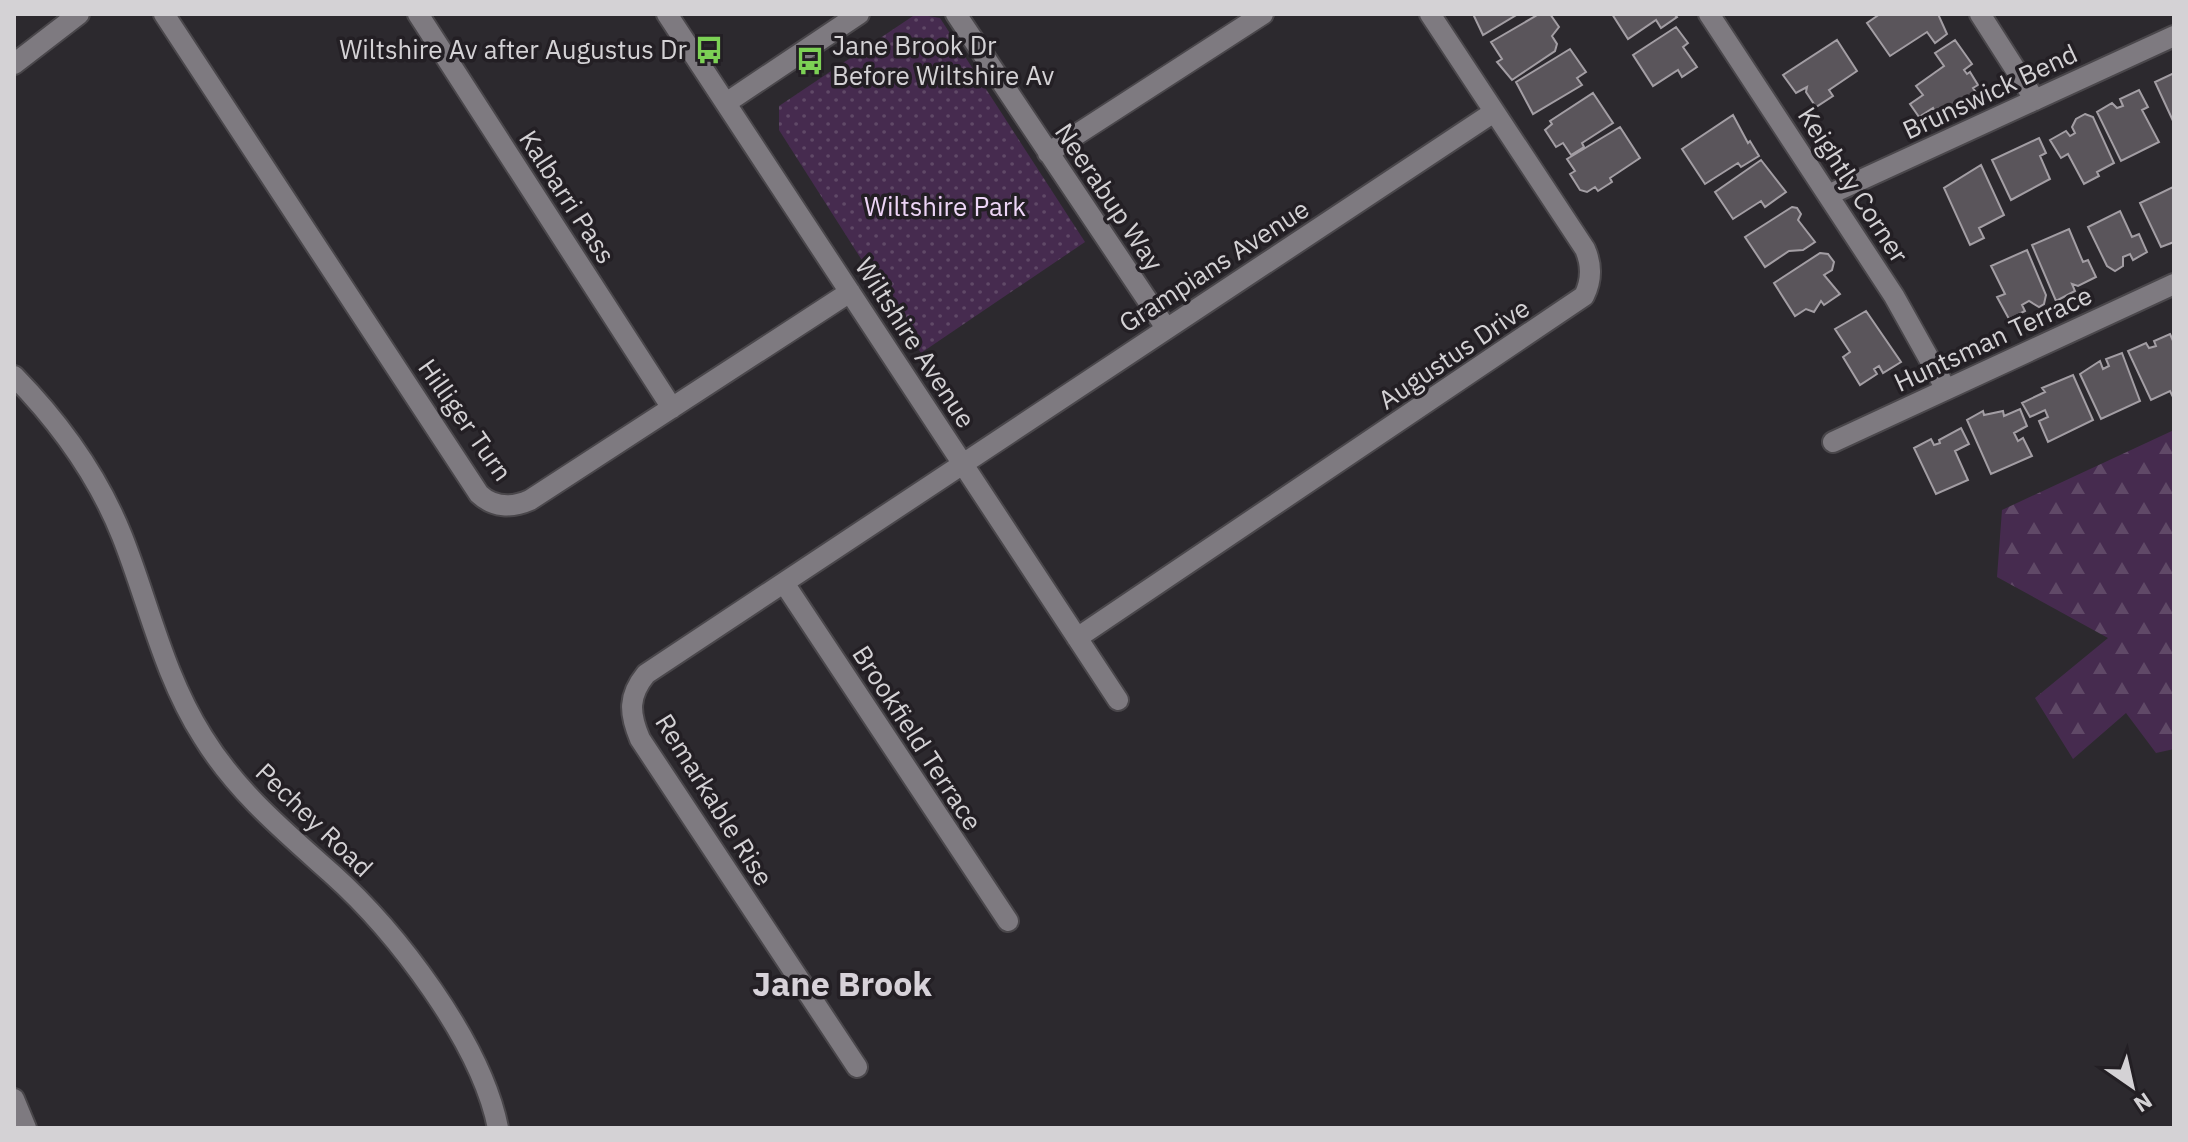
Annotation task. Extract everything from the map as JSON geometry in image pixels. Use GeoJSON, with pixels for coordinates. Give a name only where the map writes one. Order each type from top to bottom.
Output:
{"type":"FeatureCollection","features":[{"type":"Feature","properties":{"kind":"street"},"geometry":{"type":"LineString","coordinates":[[14,64],[79,14]]}},
{"type":"Feature","properties":{"kind":"street","name":"Hilliger Turn"},"geometry":{"type":"LineString","coordinates":[[164,14],[483,498],[510,506],[530,500],[850,292]]}},
{"type":"Feature","properties":{"kind":"street","name":"Kalbarri Pass"},"geometry":{"type":"LineString","coordinates":[[418,14],[672,408]]}},
{"type":"Feature","properties":{"kind":"street","name":"Wiltshire Avenue"},"geometry":{"type":"LineString","coordinates":[[667,14],[1118,700]]}},
{"type":"Feature","properties":{"kind":"street"},"geometry":{"type":"LineString","coordinates":[[726,103],[859,14]]}},
{"type":"Feature","properties":{"kind":"street","name":"Neerabup Way"},"geometry":{"type":"LineString","coordinates":[[956,14],[1166,328]]}},
{"type":"Feature","properties":{"kind":"street"},"geometry":{"type":"LineString","coordinates":[[1048,153],[1263,14]]}},
{"type":"Feature","properties":{"kind":"street","name":"Augustus Drive"},"geometry":{"type":"LineString","coordinates":[[1077,638],[1584,296],[1590,284],[1590,261],[1585,249],[1430,14]]}},
{"type":"Feature","properties":{"kind":"street","name":"Keightly Corner"},"geometry":{"type":"LineString","coordinates":[[1709,14],[1913,327],[1946,389]]}},
{"type":"Feature","properties":{"kind":"street"},"geometry":{"type":"LineString","coordinates":[[1980,14],[2035,100]]}},
{"type":"Feature","properties":{"kind":"street","name":"Brunswick Bend"},"geometry":{"type":"LineString","coordinates":[[1828,195],[2174,36]]}},
{"type":"Feature","properties":{"kind":"street","name":"Grampians Avenue"},"geometry":{"type":"LineString","coordinates":[[963,463],[1494,112]]}},
{"type":"Feature","properties":{"kind":"street","name":"Huntsman Terrace"},"geometry":{"type":"LineString","coordinates":[[1833,442],[2174,284]]}},
{"type":"Feature","properties":{"kind":"street","name":"Pechey Road"},"geometry":{"type":"LineString","coordinates":[[14,376],[70,441],[97,487],[121,534],[178,695],[204,740],[248,798],[374,915],[413,965],[480,1069],[498,1128]]}},
{"type":"Feature","properties":{"kind":"street","name":"Remarkable Rise"},"geometry":{"type":"LineString","coordinates":[[857,1067],[640,739],[632,721],[634,689],[646,674],[963,463]]}},
{"type":"Feature","properties":{"kind":"street","name":"Brookfield Terrace"},"geometry":{"type":"LineString","coordinates":[[784,583],[1008,921]]}},
{"type":"Feature","properties":{"kind":"street"},"geometry":{"type":"LineString","coordinates":[[14,1099],[26,1128]]}},
{"type":"Feature","properties":{"kind":"green space","name":"Wiltshire Park"},"geometry":{"type":"Polygon","coordinates":[[[916,14],[940,18],[1085,242],[921,353],[779,130],[779,106],[916,14]]]}},
{"type":"Feature","properties":{"kind":"green space"},"geometry":{"type":"Polygon","coordinates":[[[2174,430],[2174,749],[2156,753],[2126,713],[2073,759],[2035,698],[2108,638],[1997,577],[2002,510],[2174,430]]]}},
{"type":"Feature","properties":{"kind":"building"},"geometry":{"type":"Polygon","coordinates":[[[1473,14],[1518,14],[1483,35],[1473,14]]]}},
{"type":"Feature","properties":{"kind":"building"},"geometry":{"type":"Polygon","coordinates":[[[1539,14],[1550,14],[1559,27],[1552,36],[1557,44],[1555,51],[1512,80],[1497,62],[1502,59],[1491,42],[1539,14]]]}},
{"type":"Feature","properties":{"kind":"building"},"geometry":{"type":"Polygon","coordinates":[[[1612,14],[1674,14],[1677,17],[1661,28],[1656,20],[1628,39],[1612,14]]]}},
{"type":"Feature","properties":{"kind":"building"},"geometry":{"type":"Polygon","coordinates":[[[1880,14],[1938,14],[1947,34],[1935,43],[1927,32],[1890,56],[1867,23],[1880,14]]]}},
{"type":"Feature","properties":{"kind":"building"},"geometry":{"type":"Polygon","coordinates":[[[1676,27],[1688,43],[1683,47],[1697,67],[1682,77],[1678,70],[1653,86],[1633,55],[1676,27]]]}},
{"type":"Feature","properties":{"kind":"building"},"geometry":{"type":"Polygon","coordinates":[[[1837,40],[1857,71],[1829,90],[1833,96],[1816,107],[1806,92],[1807,87],[1796,93],[1783,75],[1837,40]]]}},
{"type":"Feature","properties":{"kind":"building"},"geometry":{"type":"Polygon","coordinates":[[[1955,40],[1972,64],[1964,70],[1967,74],[1970,72],[1978,85],[1973,88],[1977,94],[1937,116],[1933,108],[1919,117],[1910,104],[1923,95],[1916,86],[1944,66],[1935,53],[1955,40]]]}},
{"type":"Feature","properties":{"kind":"building"},"geometry":{"type":"Polygon","coordinates":[[[1570,49],[1586,72],[1577,78],[1582,85],[1533,114],[1516,82],[1570,49]]]}},
{"type":"Feature","properties":{"kind":"building"},"geometry":{"type":"Polygon","coordinates":[[[2174,73],[2174,123],[2155,82],[2174,73]]]}},
{"type":"Feature","properties":{"kind":"building"},"geometry":{"type":"Polygon","coordinates":[[[2139,90],[2148,107],[2142,110],[2159,142],[2121,161],[2097,112],[2112,103],[2117,108],[2123,106],[2120,99],[2139,90]]]}},
{"type":"Feature","properties":{"kind":"building"},"geometry":{"type":"Polygon","coordinates":[[[1593,93],[1613,123],[1582,143],[1584,147],[1571,155],[1563,143],[1556,147],[1545,130],[1552,124],[1550,121],[1593,93]]]}},
{"type":"Feature","properties":{"kind":"building"},"geometry":{"type":"Polygon","coordinates":[[[2085,114],[2093,117],[2114,163],[2084,184],[2068,154],[2061,158],[2050,140],[2066,131],[2070,136],[2075,133],[2072,127],[2076,119],[2085,114]]]}},
{"type":"Feature","properties":{"kind":"building"},"geometry":{"type":"Polygon","coordinates":[[[1733,115],[1759,156],[1741,167],[1738,163],[1705,184],[1682,149],[1733,115]]]}},
{"type":"Feature","properties":{"kind":"building"},"geometry":{"type":"Polygon","coordinates":[[[1620,127],[1640,158],[1610,178],[1612,182],[1598,191],[1595,187],[1587,192],[1580,190],[1570,174],[1575,171],[1567,159],[1620,127]]]}},
{"type":"Feature","properties":{"kind":"building"},"geometry":{"type":"Polygon","coordinates":[[[2039,138],[2046,153],[2040,156],[2050,179],[2011,200],[1992,160],[2039,138]]]}},
{"type":"Feature","properties":{"kind":"building"},"geometry":{"type":"Polygon","coordinates":[[[1761,160],[1786,192],[1765,207],[1761,201],[1733,219],[1715,192],[1761,160]]]}},
{"type":"Feature","properties":{"kind":"building"},"geometry":{"type":"Polygon","coordinates":[[[1981,165],[2004,215],[1979,228],[1984,238],[1970,245],[1944,188],[1981,165]]]}},
{"type":"Feature","properties":{"kind":"building"},"geometry":{"type":"Polygon","coordinates":[[[2173,187],[2174,242],[2161,247],[2140,203],[2173,187]]]}},
{"type":"Feature","properties":{"kind":"building"},"geometry":{"type":"Polygon","coordinates":[[[1792,207],[1801,214],[1798,220],[1815,242],[1803,250],[1789,251],[1765,267],[1745,237],[1792,207]]]}},
{"type":"Feature","properties":{"kind":"building"},"geometry":{"type":"Polygon","coordinates":[[[2120,211],[2132,237],[2139,234],[2147,252],[2133,260],[2130,254],[2123,257],[2123,266],[2115,271],[2107,266],[2088,227],[2120,211]]]}},
{"type":"Feature","properties":{"kind":"building"},"geometry":{"type":"Polygon","coordinates":[[[2069,229],[2083,262],[2088,260],[2096,277],[2078,286],[2072,284],[2075,291],[2056,301],[2032,245],[2069,229]]]}},
{"type":"Feature","properties":{"kind":"building"},"geometry":{"type":"Polygon","coordinates":[[[2027,250],[2046,295],[2044,304],[2039,307],[2029,301],[2022,305],[2025,311],[2009,319],[1997,297],[2005,294],[1991,266],[2027,250]]]}},
{"type":"Feature","properties":{"kind":"building"},"geometry":{"type":"Polygon","coordinates":[[[1820,253],[1828,254],[1834,262],[1832,270],[1824,275],[1840,294],[1824,305],[1821,301],[1814,312],[1806,309],[1795,316],[1774,283],[1820,253]]]}},
{"type":"Feature","properties":{"kind":"building"},"geometry":{"type":"Polygon","coordinates":[[[1866,311],[1901,362],[1883,373],[1879,366],[1874,369],[1877,374],[1860,385],[1843,357],[1850,352],[1835,329],[1866,311]]]}},
{"type":"Feature","properties":{"kind":"building"},"geometry":{"type":"Polygon","coordinates":[[[2170,334],[2174,343],[2174,399],[2170,391],[2151,400],[2128,351],[2146,343],[2149,348],[2156,346],[2154,341],[2170,334]]]}},
{"type":"Feature","properties":{"kind":"building"},"geometry":{"type":"Polygon","coordinates":[[[2122,353],[2140,401],[2101,419],[2080,374],[2100,361],[2103,369],[2109,366],[2106,359],[2122,353]]]}},
{"type":"Feature","properties":{"kind":"building"},"geometry":{"type":"Polygon","coordinates":[[[2073,375],[2093,420],[2048,442],[2039,421],[2048,417],[2045,410],[2030,417],[2022,403],[2045,392],[2042,388],[2073,375]]]}},
{"type":"Feature","properties":{"kind":"building"},"geometry":{"type":"Polygon","coordinates":[[[2020,409],[2027,426],[2014,433],[2018,441],[2023,438],[2032,456],[1991,474],[1967,420],[1983,411],[1984,415],[2003,411],[2004,416],[2020,409]]]}},
{"type":"Feature","properties":{"kind":"building"},"geometry":{"type":"Polygon","coordinates":[[[1961,428],[1969,444],[1955,451],[1968,480],[1936,494],[1914,448],[1931,439],[1934,445],[1940,443],[1939,440],[1961,428]]]}},
{"type":"Feature","properties":{"kind":"place","name":"Wiltshire Av after Augustus Dr"},"geometry":{"type":"Point","coordinates":[709,50]}},
{"type":"Feature","properties":{"kind":"place","name":"Jane Brook Dr Before Wiltshire Av"},"geometry":{"type":"Point","coordinates":[810,61]}},
{"type":"Feature","properties":{"kind":"district","name":"Jane Brook"},"geometry":{"type":"Point","coordinates":[842,984]}}]}
